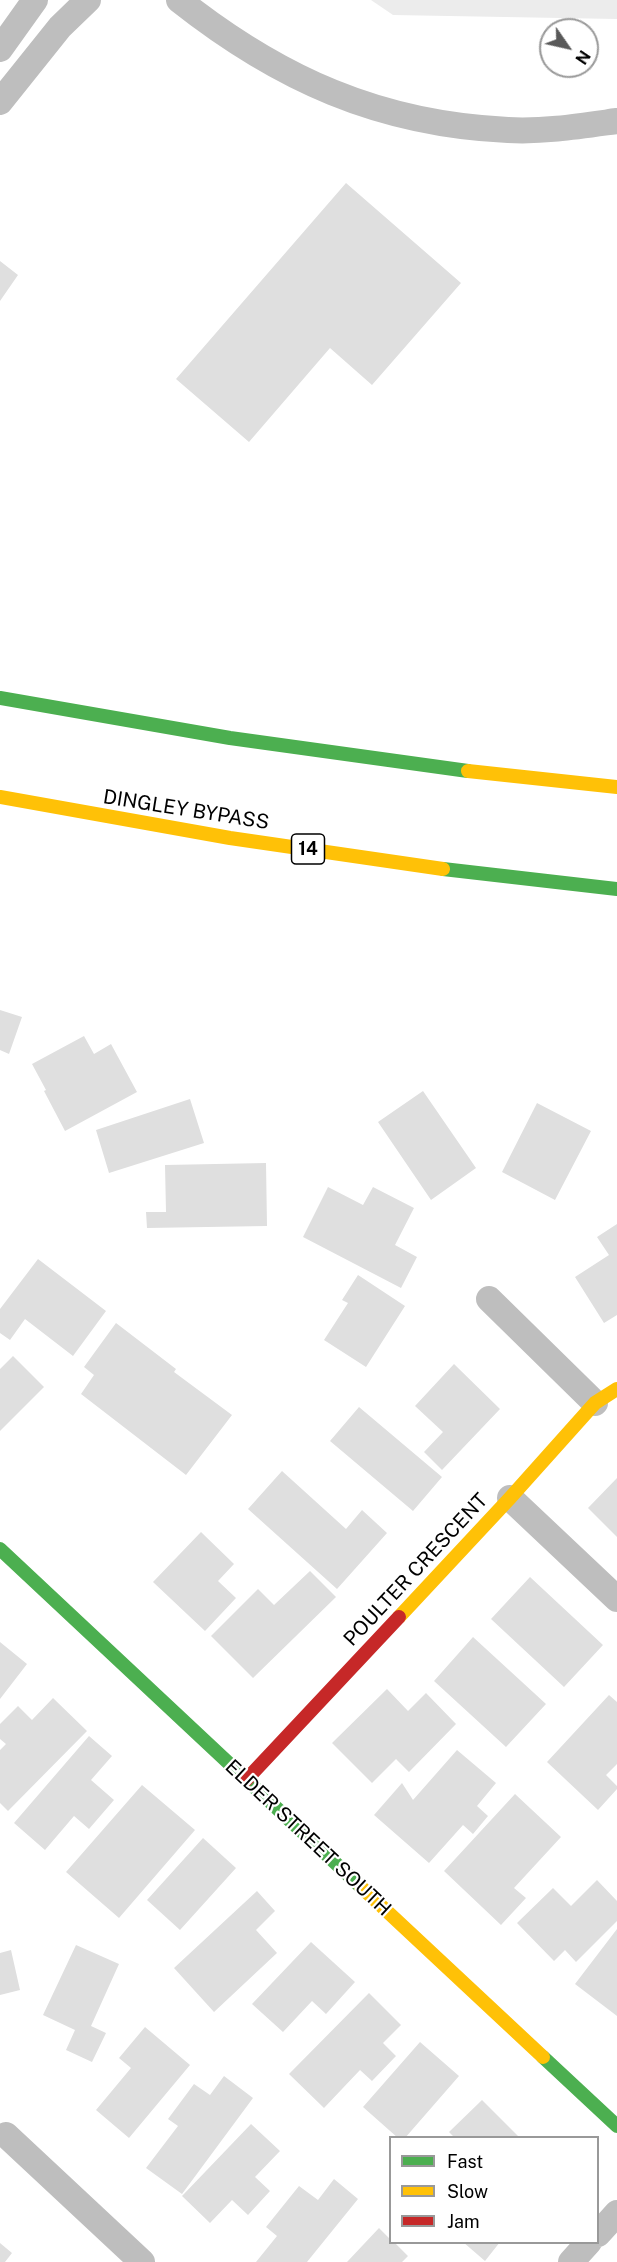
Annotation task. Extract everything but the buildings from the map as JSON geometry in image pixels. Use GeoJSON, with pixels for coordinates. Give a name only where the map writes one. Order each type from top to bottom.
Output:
{"type":"FeatureCollection","features":[{"type":"Feature","properties":{"kind":"main road"},"geometry":{"type":"LineString","coordinates":[[0,698],[301,749],[440,768],[617,787]]}},
{"type":"Feature","properties":{"kind":"main road","name":"DINGLEY BYPASS"},"geometry":{"type":"LineString","coordinates":[[0,797],[131,822],[247,840],[514,879],[617,889]]}},
{"type":"Feature","properties":{"kind":"main road","name":"POULTER CRESCENT"},"geometry":{"type":"LineString","coordinates":[[246,1780],[510,1498],[595,1403],[617,1389]]}},
{"type":"Feature","properties":{"kind":"main road","name":"ELDER STREET SOUTH"},"geometry":{"type":"LineString","coordinates":[[0,1549],[617,2126]]}},
{"type":"Feature","properties":{"kind":"street"},"geometry":{"type":"LineString","coordinates":[[0,50],[35,0]]}},
{"type":"Feature","properties":{"kind":"street"},"geometry":{"type":"LineString","coordinates":[[0,102],[60,27],[88,0]]}},
{"type":"Feature","properties":{"kind":"street"},"geometry":{"type":"LineString","coordinates":[[180,0],[213,27],[274,65],[327,91],[392,114],[446,124],[509,130],[569,128],[617,121]]}},
{"type":"Feature","properties":{"kind":"street"},"geometry":{"type":"LineString","coordinates":[[489,1299],[595,1403]]}},
{"type":"Feature","properties":{"kind":"street"},"geometry":{"type":"LineString","coordinates":[[510,1498],[617,1599]]}},
{"type":"Feature","properties":{"kind":"street"},"geometry":{"type":"LineString","coordinates":[[6,2134],[142,2262]]}},
{"type":"Feature","properties":{"kind":"street"},"geometry":{"type":"LineString","coordinates":[[599,2232],[617,2213]]}},
{"type":"Feature","properties":{"kind":"street"},"geometry":{"type":"LineString","coordinates":[[571,2262],[588,2244]]}},
{"type":"Feature","properties":{"kind":"shaded area"},"geometry":{"type":"Polygon","coordinates":[[[371,0],[617,0],[617,19],[393,15],[371,0]]]}},
{"type":"Feature","properties":{"kind":"traffic: fast"},"geometry":{"type":"LineString","coordinates":[[0,698],[230,738],[468,771]]}},
{"type":"Feature","properties":{"kind":"traffic: fast"},"geometry":{"type":"LineString","coordinates":[[443,869],[617,889]]}},
{"type":"Feature","properties":{"kind":"traffic: fast"},"geometry":{"type":"LineString","coordinates":[[0,1549],[361,1887]]}},
{"type":"Feature","properties":{"kind":"traffic: fast"},"geometry":{"type":"LineString","coordinates":[[543,2057],[617,2126]]}},
{"type":"Feature","properties":{"kind":"traffic: slow"},"geometry":{"type":"LineString","coordinates":[[468,771],[617,787]]}},
{"type":"Feature","properties":{"kind":"traffic: slow"},"geometry":{"type":"LineString","coordinates":[[0,797],[230,838],[443,869]]}},
{"type":"Feature","properties":{"kind":"traffic: slow"},"geometry":{"type":"LineString","coordinates":[[399,1617],[595,1403],[617,1389]]}},
{"type":"Feature","properties":{"kind":"traffic: slow"},"geometry":{"type":"LineString","coordinates":[[361,1887],[543,2057]]}},
{"type":"Feature","properties":{"kind":"traffic: jam"},"geometry":{"type":"LineString","coordinates":[[246,1780],[399,1617]]}}]}
